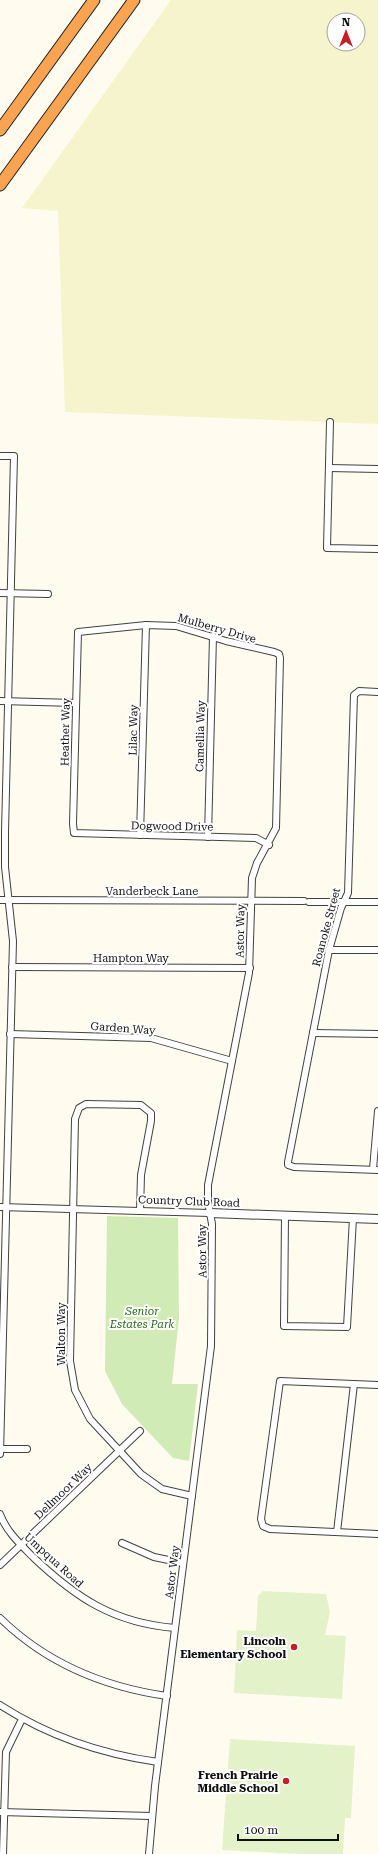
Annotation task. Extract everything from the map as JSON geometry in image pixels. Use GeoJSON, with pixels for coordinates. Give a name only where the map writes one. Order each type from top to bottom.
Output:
{"type":"FeatureCollection","features":[{"type":"Feature","properties":{"kind":"highway"},"geometry":{"type":"LineString","coordinates":[[0,130],[94,0]]}},
{"type":"Feature","properties":{"kind":"highway"},"geometry":{"type":"LineString","coordinates":[[0,185],[134,0]]}},
{"type":"Feature","properties":{"kind":"street"},"geometry":{"type":"LineString","coordinates":[[330,422],[327,548],[378,549]]}},
{"type":"Feature","properties":{"kind":"street"},"geometry":{"type":"LineString","coordinates":[[0,456],[14,456],[9,701],[3,832],[5,867],[12,929],[12,967],[3,1207],[0,1454]]}},
{"type":"Feature","properties":{"kind":"street"},"geometry":{"type":"LineString","coordinates":[[329,468],[378,470]]}},
{"type":"Feature","properties":{"kind":"street"},"geometry":{"type":"LineString","coordinates":[[0,593],[48,594]]}},
{"type":"Feature","properties":{"kind":"street","name":"Mulberry Drive"},"geometry":{"type":"LineString","coordinates":[[78,632],[146,625],[176,626],[279,654]]}},
{"type":"Feature","properties":{"kind":"street","name":"Lilac Way"},"geometry":{"type":"LineString","coordinates":[[140,835],[146,625]]}},
{"type":"Feature","properties":{"kind":"street","name":"Heather Way"},"geometry":{"type":"LineString","coordinates":[[74,832],[78,632]]}},
{"type":"Feature","properties":{"kind":"street","name":"Camellia Way"},"geometry":{"type":"LineString","coordinates":[[208,837],[213,636]]}},
{"type":"Feature","properties":{"kind":"street","name":"Astor Way"},"geometry":{"type":"LineString","coordinates":[[149,1854],[151,1816],[211,1346],[212,1224],[208,1202],[210,1177],[250,968],[252,878],[257,863],[274,834],[276,822],[279,654]]}},
{"type":"Feature","properties":{"kind":"street","name":"Roanoke Street"},"geometry":{"type":"LineString","coordinates":[[376,1170],[294,1167],[288,1165],[288,1159],[329,950],[348,893],[354,695],[356,692],[378,692]]}},
{"type":"Feature","properties":{"kind":"street"},"geometry":{"type":"LineString","coordinates":[[0,701],[76,703]]}},
{"type":"Feature","properties":{"kind":"street"},"geometry":{"type":"LineString","coordinates":[[0,767],[7,767]]}},
{"type":"Feature","properties":{"kind":"street","name":"Dogwood Drive"},"geometry":{"type":"LineString","coordinates":[[74,832],[256,838],[268,845]]}},
{"type":"Feature","properties":{"kind":"street","name":"Vanderbeck Lane"},"geometry":{"type":"LineString","coordinates":[[0,900],[378,902]]}},
{"type":"Feature","properties":{"kind":"street"},"geometry":{"type":"LineString","coordinates":[[329,950],[378,950]]}},
{"type":"Feature","properties":{"kind":"street","name":"Hampton Way"},"geometry":{"type":"LineString","coordinates":[[12,967],[250,968]]}},
{"type":"Feature","properties":{"kind":"street"},"geometry":{"type":"LineString","coordinates":[[313,1033],[378,1034]]}},
{"type":"Feature","properties":{"kind":"street","name":"Garden Way"},"geometry":{"type":"LineString","coordinates":[[10,1034],[151,1038],[204,1055],[232,1061]]}},
{"type":"Feature","properties":{"kind":"street","name":"Walton Way"},"geometry":{"type":"LineString","coordinates":[[140,1211],[141,1175],[152,1121],[151,1113],[141,1105],[92,1103],[83,1105],[79,1108],[76,1115],[73,1210],[70,1361],[75,1390],[86,1413],[118,1452],[141,1474],[154,1484],[173,1492],[192,1496]]}},
{"type":"Feature","properties":{"kind":"street"},"geometry":{"type":"LineString","coordinates":[[376,1170],[378,1110]]}},
{"type":"Feature","properties":{"kind":"street","name":"Country Club Road"},"geometry":{"type":"LineString","coordinates":[[3,1207],[378,1219]]}},
{"type":"Feature","properties":{"kind":"street"},"geometry":{"type":"LineString","coordinates":[[284,1215],[284,1326],[347,1327],[353,1218]]}},
{"type":"Feature","properties":{"kind":"street"},"geometry":{"type":"LineString","coordinates":[[378,1385],[280,1381],[262,1512],[263,1526],[270,1529],[378,1534]]}},
{"type":"Feature","properties":{"kind":"street"},"geometry":{"type":"LineString","coordinates":[[337,1532],[354,1384]]}},
{"type":"Feature","properties":{"kind":"street","name":"Dellmoor Way"},"geometry":{"type":"LineString","coordinates":[[0,1565],[140,1430]]}},
{"type":"Feature","properties":{"kind":"street"},"geometry":{"type":"LineString","coordinates":[[0,1448],[27,1449]]}},
{"type":"Feature","properties":{"kind":"street","name":"Umpqua Road"},"geometry":{"type":"LineString","coordinates":[[0,1514],[8,1530],[56,1579],[91,1604],[141,1623],[175,1628]]}},
{"type":"Feature","properties":{"kind":"street"},"geometry":{"type":"LineString","coordinates":[[122,1543],[148,1555],[183,1563]]}},
{"type":"Feature","properties":{"kind":"street"},"geometry":{"type":"LineString","coordinates":[[0,1618],[18,1635],[46,1655],[76,1670],[126,1688],[167,1696]]}},
{"type":"Feature","properties":{"kind":"street"},"geometry":{"type":"LineString","coordinates":[[0,1705],[22,1719],[50,1733],[84,1746],[117,1755],[158,1762]]}},
{"type":"Feature","properties":{"kind":"street"},"geometry":{"type":"LineString","coordinates":[[3,1854],[2,1812],[6,1752],[22,1719]]}},
{"type":"Feature","properties":{"kind":"street"},"geometry":{"type":"LineString","coordinates":[[2,1812],[151,1816]]}},
{"type":"Feature","properties":{"kind":"shaded area"},"geometry":{"type":"Polygon","coordinates":[[[171,0],[378,0],[378,424],[65,412],[58,211],[22,208],[171,0]]]}},
{"type":"Feature","properties":{"kind":"green space","name":"Senior Estates Park"},"geometry":{"type":"Polygon","coordinates":[[[107,1216],[178,1218],[179,1318],[172,1384],[198,1384],[189,1461],[173,1458],[122,1404],[105,1371],[107,1216]]]}},
{"type":"Feature","properties":{"kind":"green space"},"geometry":{"type":"Polygon","coordinates":[[[263,1591],[326,1594],[330,1612],[325,1635],[346,1636],[342,1699],[234,1693],[237,1630],[256,1631],[258,1596],[263,1591]]]}},
{"type":"Feature","properties":{"kind":"green space"},"geometry":{"type":"Polygon","coordinates":[[[230,1739],[355,1746],[351,1818],[345,1818],[343,1854],[301,1854],[222,1850],[230,1739]]]}},
{"type":"Feature","properties":{"kind":"place","name":"Lincoln Elementary School"},"geometry":{"type":"Point","coordinates":[294,1647]}},
{"type":"Feature","properties":{"kind":"place","name":"French Prairie Middle School"},"geometry":{"type":"Point","coordinates":[286,1781]}}]}
